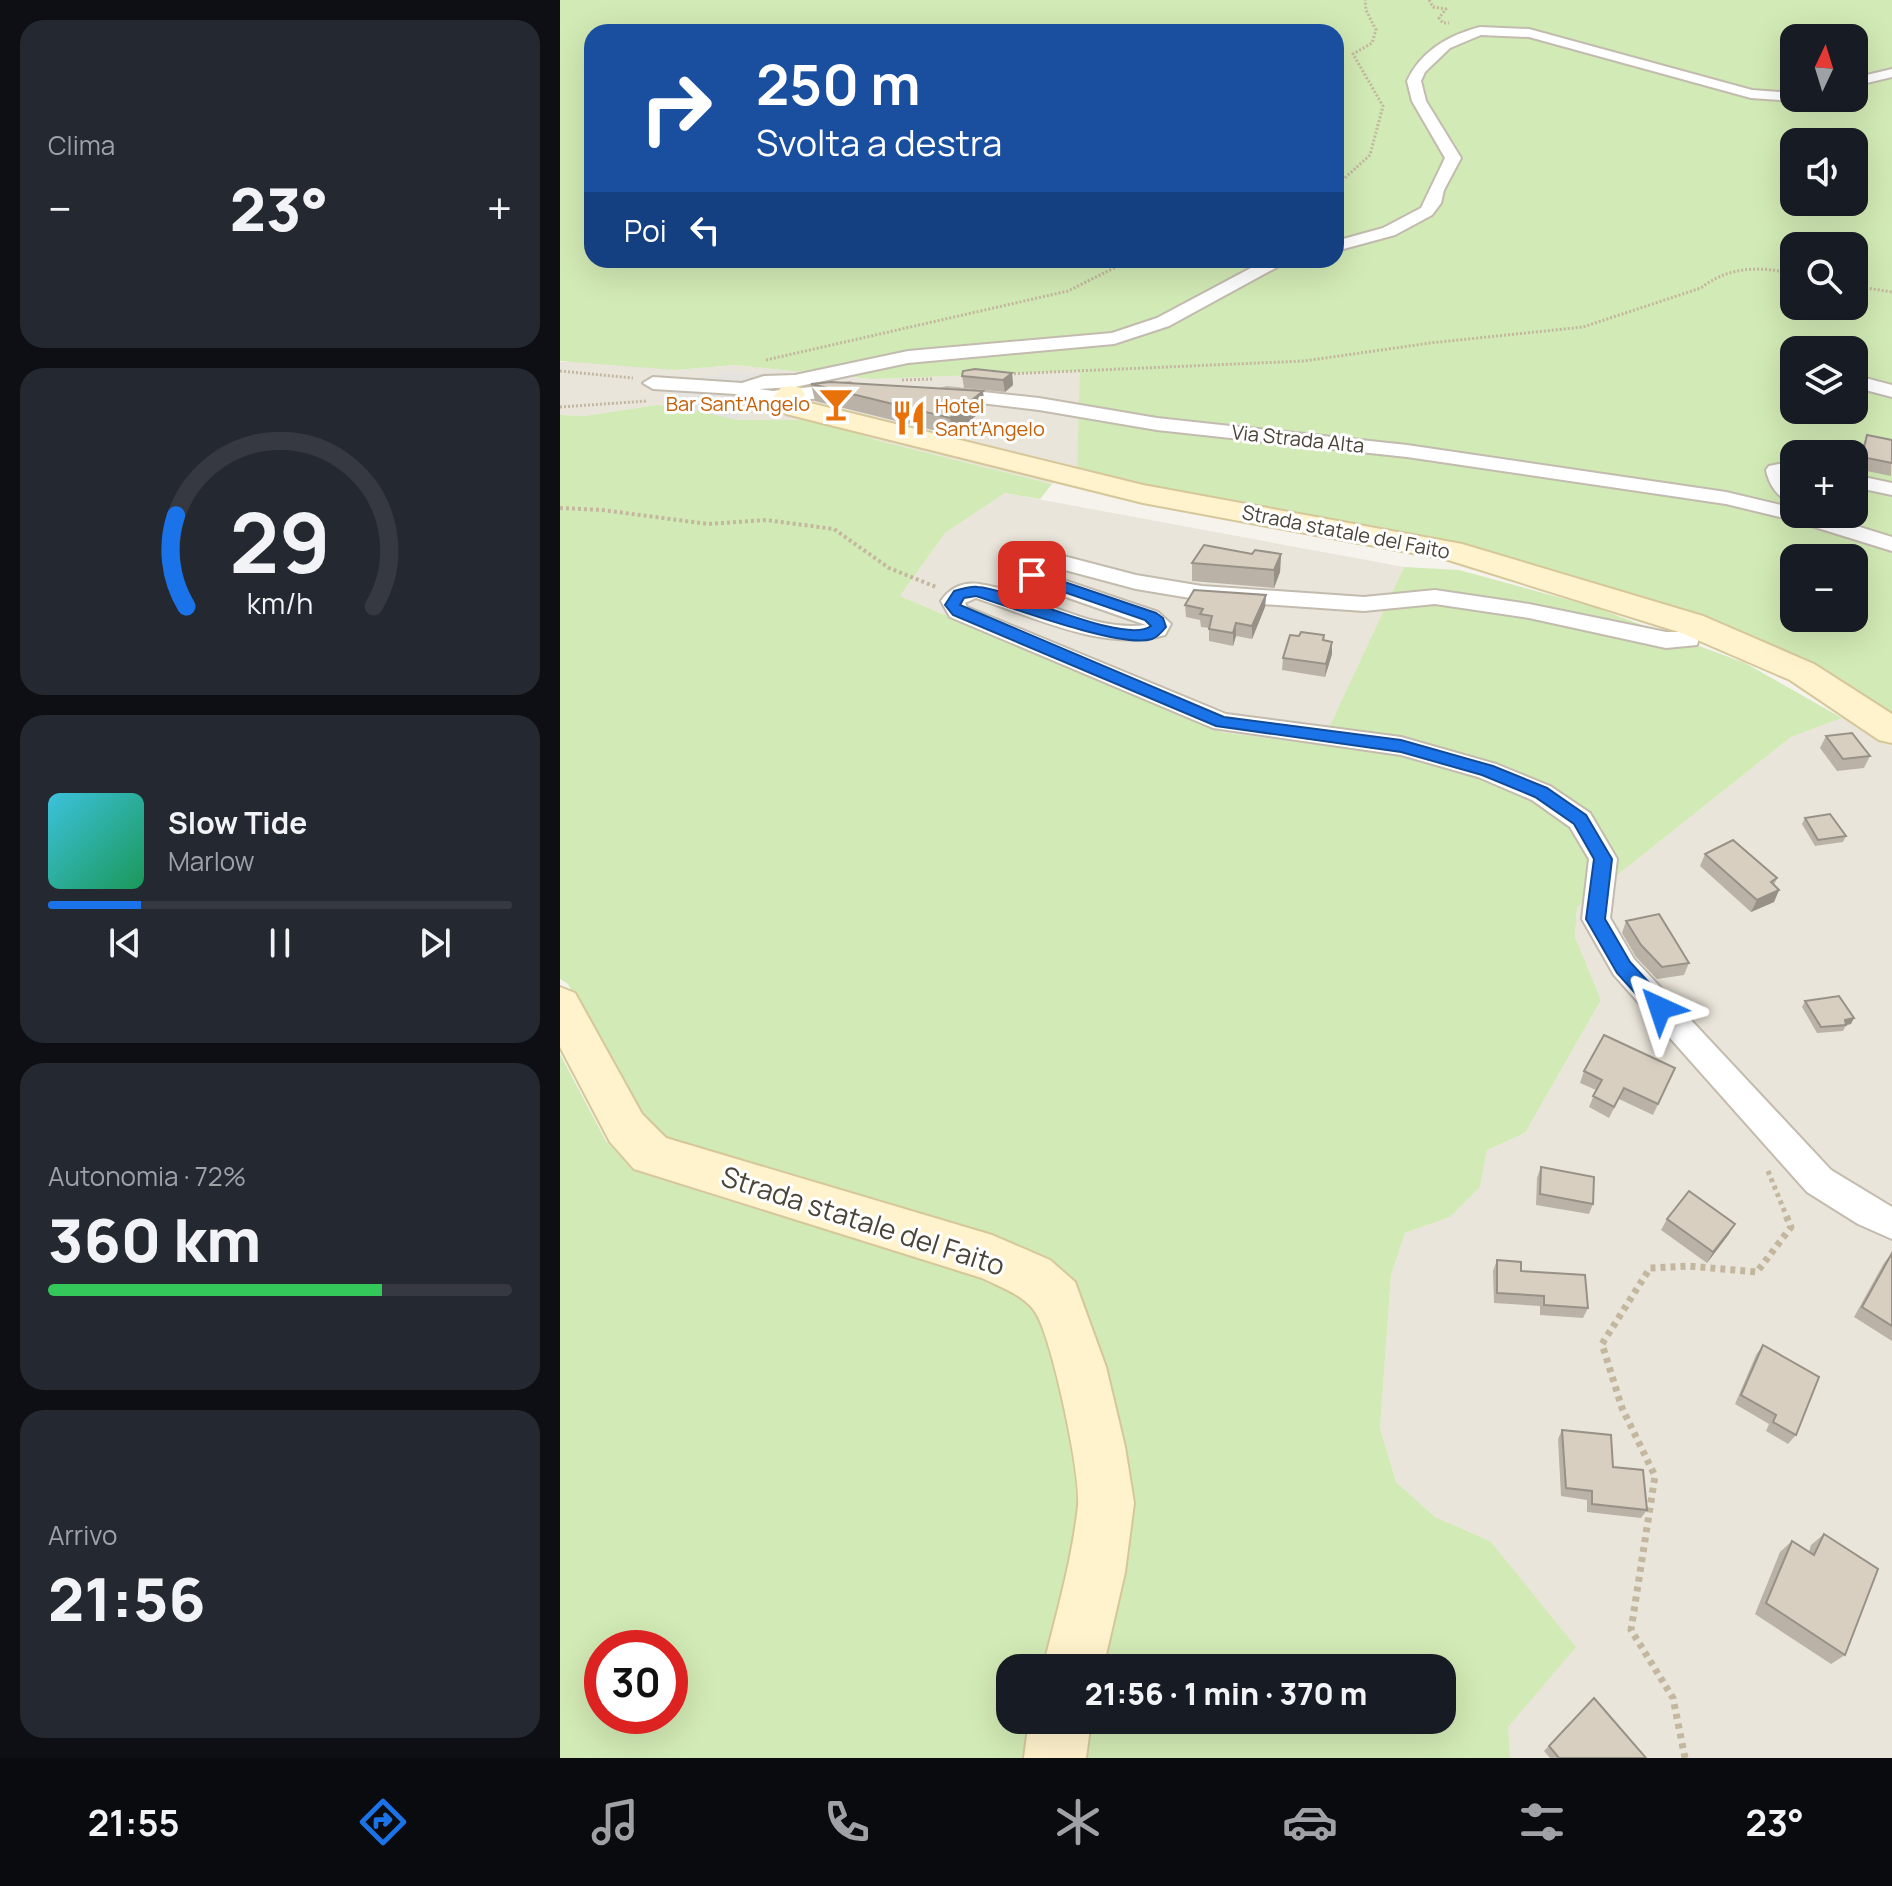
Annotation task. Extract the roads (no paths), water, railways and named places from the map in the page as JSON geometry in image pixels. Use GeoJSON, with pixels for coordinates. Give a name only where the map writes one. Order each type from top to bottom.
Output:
{"type":"FeatureCollection","features":[{"type":"Feature","properties":{"kind":"street"},"geometry":{"type":"LineString","coordinates":[[1344,244],[1390,230],[1417,217],[1433,202],[1453,158],[1419,101],[1414,81],[1419,70],[1445,45],[1459,37],[1480,31],[1529,33],[1751,94],[1780,96]]}},
{"type":"Feature","properties":{"kind":"street"},"geometry":{"type":"LineString","coordinates":[[1868,79],[1892,73]]}},
{"type":"Feature","properties":{"kind":"street"},"geometry":{"type":"LineString","coordinates":[[744,389],[753,396],[785,389],[795,381],[908,357],[1114,338],[1163,322],[1261,268]]}},
{"type":"Feature","properties":{"kind":"street"},"geometry":{"type":"LineString","coordinates":[[731,371],[729,375],[732,378],[785,389]]}},
{"type":"Feature","properties":{"kind":"street"},"geometry":{"type":"LineString","coordinates":[[1868,385],[1892,391]]}},
{"type":"Feature","properties":{"kind":"street","name":"Via Strada Alta"},"geometry":{"type":"LineString","coordinates":[[932,386],[1157,424],[1407,451],[1726,498],[1780,511]]}},
{"type":"Feature","properties":{"kind":"street","name":"Strada statale del Faito"},"geometry":{"type":"LineString","coordinates":[[785,389],[785,400],[796,408],[853,423],[1143,494],[1451,551],[1691,624],[1802,672],[1892,731]]}},
{"type":"Feature","properties":{"kind":"street"},"geometry":{"type":"LineString","coordinates":[[655,392],[877,389]]}},
{"type":"Feature","properties":{"kind":"street"},"geometry":{"type":"LineString","coordinates":[[1868,484],[1892,489]]}},
{"type":"Feature","properties":{"kind":"street","name":"Via Strada Alta"},"geometry":{"type":"LineString","coordinates":[[1849,528],[1892,544]]}},
{"type":"Feature","properties":{"kind":"street"},"geometry":{"type":"LineString","coordinates":[[1691,624],[1689,640],[1666,640],[1529,611],[1435,597],[1364,604],[1202,593],[1136,582],[1048,559],[1031,568],[1034,578],[1150,617],[1159,624],[1157,630],[1149,635],[1134,636],[1068,620],[977,591],[964,592],[953,601],[958,612],[1222,722],[1401,746],[1487,770],[1541,793],[1580,820],[1603,859],[1596,919],[1624,967],[1819,1181],[1892,1223]]}},
{"type":"Feature","properties":{"kind":"street","name":"Strada statale del Faito"},"geometry":{"type":"LineString","coordinates":[[560,1005],[626,1128],[651,1154],[992,1258],[1032,1277],[1057,1299],[1080,1367],[1106,1503],[1096,1572],[1076,1654]]}},
{"type":"Feature","properties":{"kind":"street"},"geometry":{"type":"LineString","coordinates":[[1055,1758],[1058,1734]]}},
{"type":"Feature","properties":{"kind":"place","name":"Bar Sant'Angelo"},"geometry":{"type":"Point","coordinates":[836,404]}},
{"type":"Feature","properties":{"kind":"place","name":"Hotel Sant'Angelo"},"geometry":{"type":"Point","coordinates":[909,418]}}]}
